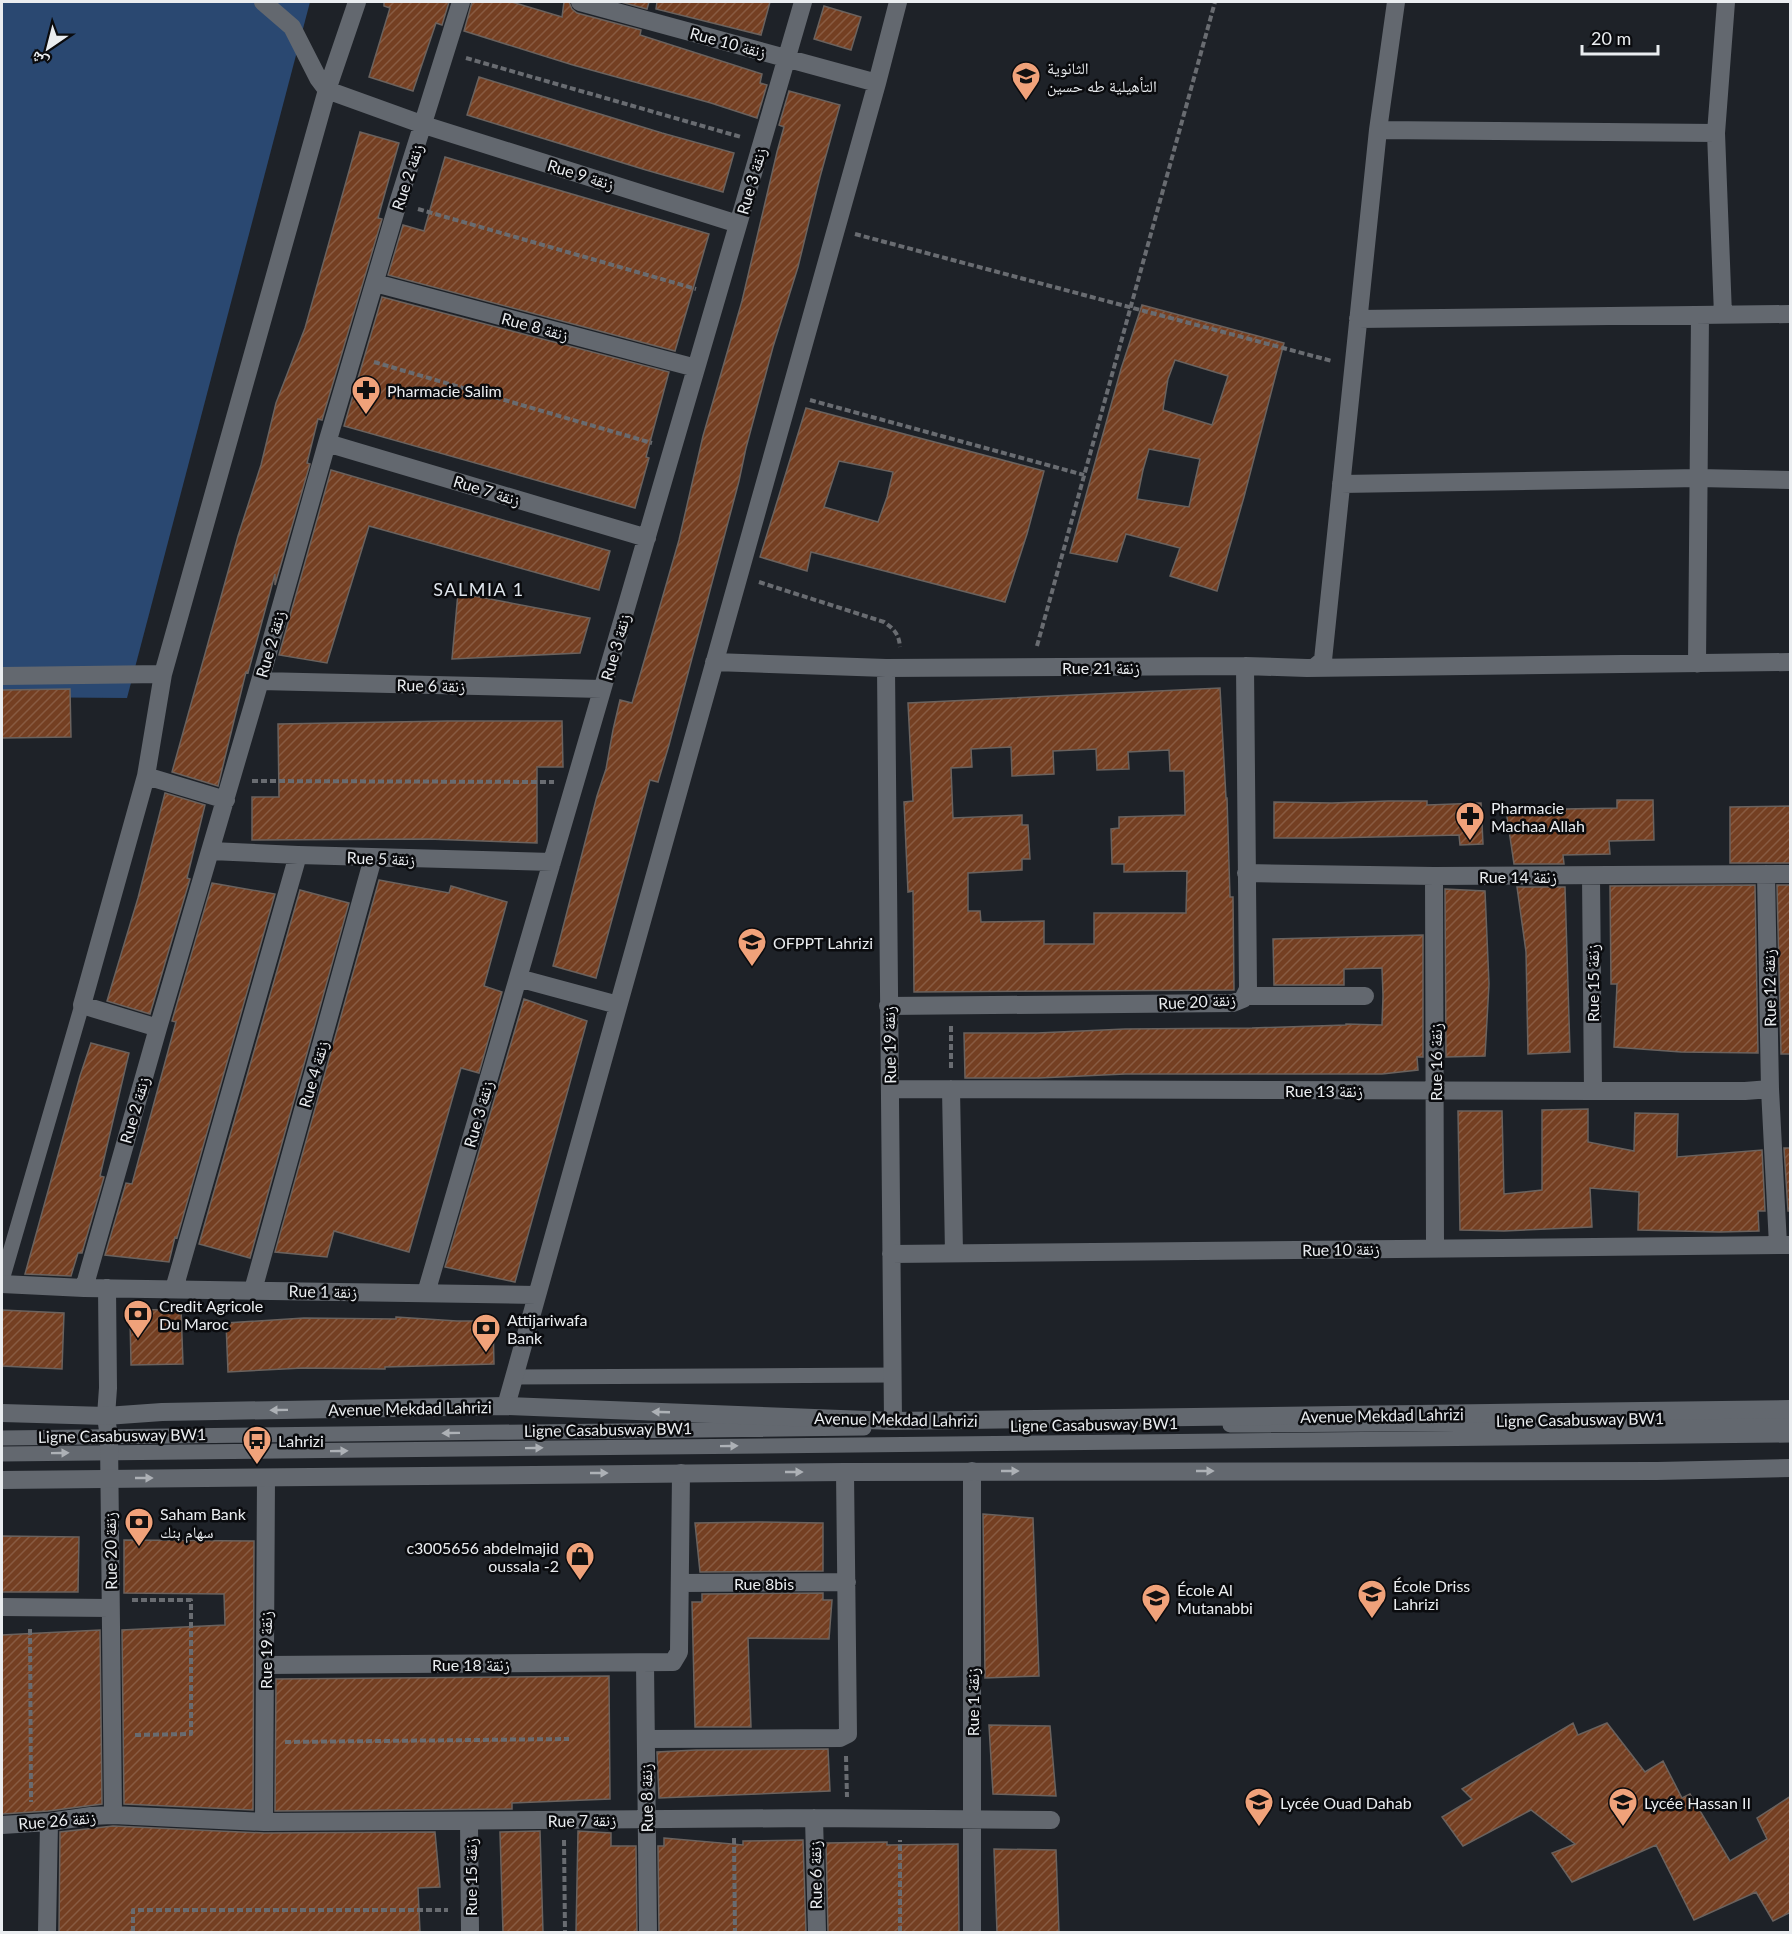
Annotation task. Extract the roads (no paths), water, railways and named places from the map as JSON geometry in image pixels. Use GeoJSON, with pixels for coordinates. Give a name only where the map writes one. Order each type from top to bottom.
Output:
{"type":"FeatureCollection","features":[{"type":"Feature","properties":{"kind":"street"},"geometry":{"type":"LineString","coordinates":[[263,2],[292,27],[318,78],[327,90]]}},
{"type":"Feature","properties":{"kind":"street"},"geometry":{"type":"LineString","coordinates":[[158,1028],[82,1005],[146,776],[163,674],[327,90],[357,2]]}},
{"type":"Feature","properties":{"kind":"street","name":"Rue 2 زنقة"},"geometry":{"type":"LineString","coordinates":[[84,1288],[327,443],[398,203],[461,2]]}},
{"type":"Feature","properties":{"kind":"street","name":"Rue 10 زنقة"},"geometry":{"type":"LineString","coordinates":[[580,2],[877,83]]}},
{"type":"Feature","properties":{"kind":"street","name":"Rue 3 زنقة"},"geometry":{"type":"LineString","coordinates":[[426,1293],[803,2]]}},
{"type":"Feature","properties":{"kind":"street"},"geometry":{"type":"LineString","coordinates":[[506,1406],[898,2]]}},
{"type":"Feature","properties":{"kind":"street"},"geometry":{"type":"LineString","coordinates":[[1315,667],[1323,660],[1378,130],[1396,2]]}},
{"type":"Feature","properties":{"kind":"street"},"geometry":{"type":"LineString","coordinates":[[1723,315],[1716,133],[1726,2]]}},
{"type":"Feature","properties":{"kind":"street","name":"Rue 9 زنقة"},"geometry":{"type":"LineString","coordinates":[[327,90],[424,125],[738,224]]}},
{"type":"Feature","properties":{"kind":"street"},"geometry":{"type":"LineString","coordinates":[[1378,130],[1716,133]]}},
{"type":"Feature","properties":{"kind":"street","name":"Rue 8 زنقة"},"geometry":{"type":"LineString","coordinates":[[375,284],[696,368]]}},
{"type":"Feature","properties":{"kind":"street"},"geometry":{"type":"LineString","coordinates":[[1358,319],[1791,314]]}},
{"type":"Feature","properties":{"kind":"street"},"geometry":{"type":"LineString","coordinates":[[1697,664],[1700,315]]}},
{"type":"Feature","properties":{"kind":"street","name":"Rue 7 زنقة"},"geometry":{"type":"LineString","coordinates":[[327,443],[646,538]]}},
{"type":"Feature","properties":{"kind":"street"},"geometry":{"type":"LineString","coordinates":[[1341,484],[1699,478],[1791,480]]}},
{"type":"Feature","properties":{"kind":"street","name":"Rue 21 زنقة"},"geometry":{"type":"LineString","coordinates":[[714,662],[891,668],[1315,667],[1791,662]]}},
{"type":"Feature","properties":{"kind":"street","name":"Rue 20 زنقة"},"geometry":{"type":"LineString","coordinates":[[888,1006],[1233,1003],[1243,999],[1248,989],[1245,666]]}},
{"type":"Feature","properties":{"kind":"street","name":"Rue 19 زنقة"},"geometry":{"type":"LineString","coordinates":[[891,668],[888,1006],[893,1421]]}},
{"type":"Feature","properties":{"kind":"street"},"geometry":{"type":"LineString","coordinates":[[2,676],[163,674]]}},
{"type":"Feature","properties":{"kind":"street","name":"Rue 6 زنقة"},"geometry":{"type":"LineString","coordinates":[[260,681],[602,689]]}},
{"type":"Feature","properties":{"kind":"street"},"geometry":{"type":"LineString","coordinates":[[146,776],[226,800]]}},
{"type":"Feature","properties":{"kind":"street","name":"Rue 5 زنقة"},"geometry":{"type":"LineString","coordinates":[[211,851],[552,862]]}},
{"type":"Feature","properties":{"kind":"street"},"geometry":{"type":"LineString","coordinates":[[174,1289],[298,855]]}},
{"type":"Feature","properties":{"kind":"street","name":"Rue 4 زنقة"},"geometry":{"type":"LineString","coordinates":[[253,1290],[373,858]]}},
{"type":"Feature","properties":{"kind":"street","name":"Rue 14 زنقة"},"geometry":{"type":"LineString","coordinates":[[1246,873],[1434,876],[1791,874]]}},
{"type":"Feature","properties":{"kind":"street","name":"Rue 12 زنقة"},"geometry":{"type":"LineString","coordinates":[[1766,874],[1764,1089],[1782,1160],[1784,1245]]}},
{"type":"Feature","properties":{"kind":"street","name":"Rue 16 زنقة"},"geometry":{"type":"LineString","coordinates":[[1434,876],[1435,1248]]}},
{"type":"Feature","properties":{"kind":"street","name":"Rue 15 زنقة"},"geometry":{"type":"LineString","coordinates":[[1591,876],[1593,1091]]}},
{"type":"Feature","properties":{"kind":"street"},"geometry":{"type":"LineString","coordinates":[[518,978],[618,1005]]}},
{"type":"Feature","properties":{"kind":"street"},"geometry":{"type":"LineString","coordinates":[[1246,996],[1365,996]]}},
{"type":"Feature","properties":{"kind":"street","name":"Rue 13 زنقة"},"geometry":{"type":"LineString","coordinates":[[890,1089],[1593,1091],[1764,1089]]}},
{"type":"Feature","properties":{"kind":"street"},"geometry":{"type":"LineString","coordinates":[[951,1089],[954,1253]]}},
{"type":"Feature","properties":{"kind":"street","name":"Rue 10 زنقة"},"geometry":{"type":"LineString","coordinates":[[891,1254],[1784,1245]]}},
{"type":"Feature","properties":{"kind":"street","name":"Rue 1 زنقة"},"geometry":{"type":"LineString","coordinates":[[2,1282],[84,1288],[536,1295]]}},
{"type":"Feature","properties":{"kind":"street","name":"Rue 20 زنقة"},"geometry":{"type":"LineString","coordinates":[[107,1288],[106,1416],[109,1446],[113,1815]]}},
{"type":"Feature","properties":{"kind":"street","name":"Avenue Mekdad Lahrizi"},"geometry":{"type":"LineString","coordinates":[[2,1413],[106,1416],[174,1412],[506,1406],[893,1421],[1791,1409]]}},
{"type":"Feature","properties":{"kind":"street"},"geometry":{"type":"LineString","coordinates":[[2,1480],[972,1471],[1657,1471],[1791,1468]]}},
{"type":"Feature","properties":{"kind":"street","name":"Rue 1 زنقة"},"geometry":{"type":"LineString","coordinates":[[972,1471],[972,1932]]}},
{"type":"Feature","properties":{"kind":"street"},"geometry":{"type":"LineString","coordinates":[[646,1738],[840,1738],[846,1736],[848,1730],[845,1472]]}},
{"type":"Feature","properties":{"kind":"street"},"geometry":{"type":"LineString","coordinates":[[681,1473],[681,1583]]}},
{"type":"Feature","properties":{"kind":"street","name":"Rue 19 زنقة"},"geometry":{"type":"LineString","coordinates":[[264,1822],[266,1478]]}},
{"type":"Feature","properties":{"kind":"street","name":"Rue 8bis"},"geometry":{"type":"LineString","coordinates":[[681,1583],[846,1582]]}},
{"type":"Feature","properties":{"kind":"street","name":"Rue 18 زنقة"},"geometry":{"type":"LineString","coordinates":[[266,1665],[669,1663],[676,1660],[679,1652],[681,1583]]}},
{"type":"Feature","properties":{"kind":"street"},"geometry":{"type":"LineString","coordinates":[[2,1607],[110,1604]]}},
{"type":"Feature","properties":{"kind":"street","name":"Rue 8 زنقة"},"geometry":{"type":"LineString","coordinates":[[645,1663],[648,1932]]}},
{"type":"Feature","properties":{"kind":"street","name":"Rue 7 زنقة"},"geometry":{"type":"LineString","coordinates":[[113,1815],[264,1822],[814,1818],[1051,1820]]}},
{"type":"Feature","properties":{"kind":"street","name":"Rue 26 زنقة"},"geometry":{"type":"LineString","coordinates":[[2,1825],[113,1815]]}},
{"type":"Feature","properties":{"kind":"street","name":"Rue 6 زنقة"},"geometry":{"type":"LineString","coordinates":[[814,1818],[816,1932]]}},
{"type":"Feature","properties":{"kind":"street","name":"Rue 15 زنقة"},"geometry":{"type":"LineString","coordinates":[[469,1822],[470,1932]]}},
{"type":"Feature","properties":{"kind":"street"},"geometry":{"type":"LineString","coordinates":[[40,1823],[47,1932]]}},
{"type":"Feature","properties":{"kind":"lane"},"geometry":{"type":"LineString","coordinates":[[2,1282],[82,1005]]}},
{"type":"Feature","properties":{"kind":"lane"},"geometry":{"type":"LineString","coordinates":[[514,1377],[892,1376]]}},
{"type":"Feature","properties":{"kind":"lane","name":"Ligne Casabusway BW1"},"geometry":{"type":"LineString","coordinates":[[2,1454],[109,1446],[994,1426],[1791,1421]]}},
{"type":"Feature","properties":{"kind":"lane","name":"Ligne Casabusway BW1"},"geometry":{"type":"LineString","coordinates":[[2,1438],[109,1446],[1791,1435]]}},
{"type":"Feature","properties":{"kind":"place","name":"الثانوية التأهيلية طه حسين"},"geometry":{"type":"Point","coordinates":[1026,102]}},
{"type":"Feature","properties":{"kind":"place","name":"Pharmacie Salim"},"geometry":{"type":"Point","coordinates":[366,416]}},
{"type":"Feature","properties":{"kind":"place","name":"Pharmacie Machaa Allah"},"geometry":{"type":"Point","coordinates":[1470,842]}},
{"type":"Feature","properties":{"kind":"place","name":"OFPPT Lahrizi"},"geometry":{"type":"Point","coordinates":[752,968]}},
{"type":"Feature","properties":{"kind":"place","name":"Credit Agricole Du Maroc"},"geometry":{"type":"Point","coordinates":[138,1340]}},
{"type":"Feature","properties":{"kind":"place","name":"Attijariwafa Bank"},"geometry":{"type":"Point","coordinates":[486,1354]}},
{"type":"Feature","properties":{"kind":"place","name":"Lahrizi"},"geometry":{"type":"Point","coordinates":[257,1466]}},
{"type":"Feature","properties":{"kind":"place","name":"Saham Bank سهام بنك"},"geometry":{"type":"Point","coordinates":[139,1548]}},
{"type":"Feature","properties":{"kind":"place","name":"c3005656 abdelmajid oussala -2"},"geometry":{"type":"Point","coordinates":[580,1582]}},
{"type":"Feature","properties":{"kind":"place","name":"École Driss Lahrizi"},"geometry":{"type":"Point","coordinates":[1372,1620]}},
{"type":"Feature","properties":{"kind":"place","name":"École Al Mutanabbi"},"geometry":{"type":"Point","coordinates":[1156,1624]}},
{"type":"Feature","properties":{"kind":"place","name":"Lycée Ouad Dahab"},"geometry":{"type":"Point","coordinates":[1259,1828]}},
{"type":"Feature","properties":{"kind":"place","name":"Lycée Hassan II"},"geometry":{"type":"Point","coordinates":[1623,1828]}},
{"type":"Feature","properties":{"kind":"district","name":"SALMIA 1"},"geometry":{"type":"Point","coordinates":[479,589]}}]}
